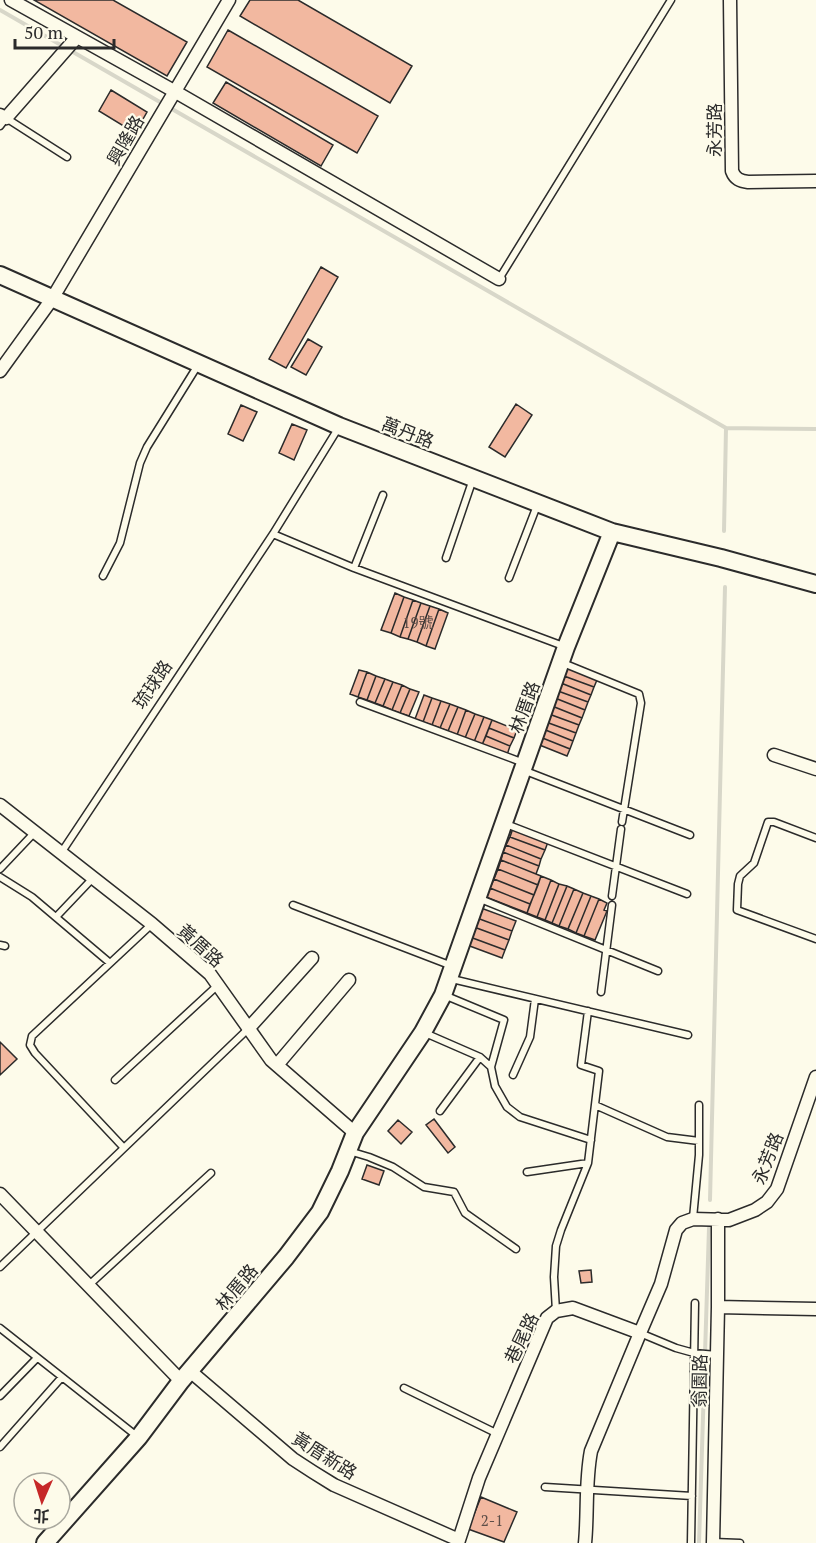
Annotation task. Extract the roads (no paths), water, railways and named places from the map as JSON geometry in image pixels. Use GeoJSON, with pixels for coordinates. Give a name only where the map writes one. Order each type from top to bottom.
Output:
{"type":"FeatureCollection","features":[{"type":"Feature","properties":{"kind":"street"},"geometry":{"type":"LineString","coordinates":[[11,0],[70,44],[169,101],[499,279]]}},
{"type":"Feature","properties":{"kind":"street","name":"興隆路"},"geometry":{"type":"LineString","coordinates":[[52,299],[229,0]]}},
{"type":"Feature","properties":{"kind":"street","name":"永芳路"},"geometry":{"type":"LineString","coordinates":[[730,0],[732,171],[734,177],[748,182],[816,181]]}},
{"type":"Feature","properties":{"kind":"street"},"geometry":{"type":"LineString","coordinates":[[2,120],[70,44]]}},
{"type":"Feature","properties":{"kind":"street","name":"萬丹路"},"geometry":{"type":"LineString","coordinates":[[0,274],[339,426],[612,532],[816,584]]}},
{"type":"Feature","properties":{"kind":"street"},"geometry":{"type":"LineString","coordinates":[[0,371],[52,299]]}},
{"type":"Feature","properties":{"kind":"street","name":"林厝路"},"geometry":{"type":"LineString","coordinates":[[45,1543],[139,1437],[320,1212],[349,1151],[355,1133],[423,1032],[442,995],[564,655],[612,532]]}},
{"type":"Feature","properties":{"kind":"street"},"geometry":{"type":"LineString","coordinates":[[774,755],[816,769]]}},
{"type":"Feature","properties":{"kind":"street","name":"黃厝路"},"geometry":{"type":"LineString","coordinates":[[0,805],[152,924],[210,974],[271,1060],[355,1133]]}},
{"type":"Feature","properties":{"kind":"street"},"geometry":{"type":"LineString","coordinates":[[248,1029],[312,958]]}},
{"type":"Feature","properties":{"kind":"street"},"geometry":{"type":"LineString","coordinates":[[277,1065],[349,980]]}},
{"type":"Feature","properties":{"kind":"street","name":"永芳路"},"geometry":{"type":"LineString","coordinates":[[718,1219],[729,1220],[755,1210],[767,1202],[777,1189],[816,1077]]}},
{"type":"Feature","properties":{"kind":"street"},"geometry":{"type":"LineString","coordinates":[[0,1194],[89,1285],[186,1376]]}},
{"type":"Feature","properties":{"kind":"street"},"geometry":{"type":"LineString","coordinates":[[585,1543],[588,1468],[591,1452],[661,1284],[676,1230],[682,1223],[693,1219],[718,1219]]}},
{"type":"Feature","properties":{"kind":"street","name":"翁園路"},"geometry":{"type":"LineString","coordinates":[[713,1543],[718,1219]]}},
{"type":"Feature","properties":{"kind":"street"},"geometry":{"type":"LineString","coordinates":[[718,1307],[816,1309]]}},
{"type":"Feature","properties":{"kind":"street","name":"巷尾路"},"geometry":{"type":"LineString","coordinates":[[461,1542],[479,1478],[547,1318],[556,1311],[573,1308],[640,1333]]}},
{"type":"Feature","properties":{"kind":"street","name":"黃厝新路"},"geometry":{"type":"LineString","coordinates":[[186,1376],[293,1459],[334,1485],[461,1542]]}},
{"type":"Feature","properties":{"kind":"lane"},"geometry":{"type":"LineString","coordinates":[[499,279],[672,0]]}},
{"type":"Feature","properties":{"kind":"lane"},"geometry":{"type":"LineString","coordinates":[[2,120],[67,157]]}},
{"type":"Feature","properties":{"kind":"lane"},"geometry":{"type":"LineString","coordinates":[[104,576],[120,543],[140,463],[147,447],[199,364]]}},
{"type":"Feature","properties":{"kind":"lane","name":"琉球路"},"geometry":{"type":"LineString","coordinates":[[61,853],[273,534],[339,426]]}},
{"type":"Feature","properties":{"kind":"lane"},"geometry":{"type":"LineString","coordinates":[[446,558],[474,479]]}},
{"type":"Feature","properties":{"kind":"lane"},"geometry":{"type":"LineString","coordinates":[[354,568],[382,495]]}},
{"type":"Feature","properties":{"kind":"lane"},"geometry":{"type":"LineString","coordinates":[[509,578],[538,503]]}},
{"type":"Feature","properties":{"kind":"lane"},"geometry":{"type":"LineString","coordinates":[[273,534],[564,655],[639,694],[641,703],[622,822]]}},
{"type":"Feature","properties":{"kind":"lane"},"geometry":{"type":"LineString","coordinates":[[360,702],[524,766],[690,835]]}},
{"type":"Feature","properties":{"kind":"lane"},"geometry":{"type":"LineString","coordinates":[[503,822],[687,894]]}},
{"type":"Feature","properties":{"kind":"lane"},"geometry":{"type":"LineString","coordinates":[[816,838],[774,822],[768,822],[754,863],[740,876],[737,910],[816,939]]}},
{"type":"Feature","properties":{"kind":"lane"},"geometry":{"type":"LineString","coordinates":[[612,896],[621,830]]}},
{"type":"Feature","properties":{"kind":"lane"},"geometry":{"type":"LineString","coordinates":[[0,869],[35,832]]}},
{"type":"Feature","properties":{"kind":"lane"},"geometry":{"type":"LineString","coordinates":[[0,877],[32,897],[110,963]]}},
{"type":"Feature","properties":{"kind":"lane"},"geometry":{"type":"LineString","coordinates":[[56,917],[93,878]]}},
{"type":"Feature","properties":{"kind":"lane"},"geometry":{"type":"LineString","coordinates":[[477,897],[658,971]]}},
{"type":"Feature","properties":{"kind":"lane"},"geometry":{"type":"LineString","coordinates":[[293,905],[450,972],[535,999],[688,1035]]}},
{"type":"Feature","properties":{"kind":"lane"},"geometry":{"type":"LineString","coordinates":[[601,992],[612,905]]}},
{"type":"Feature","properties":{"kind":"lane"},"geometry":{"type":"LineString","coordinates":[[124,1148],[30,1046],[32,1036],[152,924]]}},
{"type":"Feature","properties":{"kind":"lane"},"geometry":{"type":"LineString","coordinates":[[115,1080],[218,985]]}},
{"type":"Feature","properties":{"kind":"lane"},"geometry":{"type":"LineString","coordinates":[[442,995],[504,1020],[491,1067],[495,1086],[507,1107],[520,1117],[591,1140]]}},
{"type":"Feature","properties":{"kind":"lane"},"geometry":{"type":"LineString","coordinates":[[513,1075],[530,1037],[535,999]]}},
{"type":"Feature","properties":{"kind":"lane"},"geometry":{"type":"LineString","coordinates":[[556,1311],[554,1277],[556,1246],[588,1163],[599,1071],[581,1065],[588,1011]]}},
{"type":"Feature","properties":{"kind":"lane"},"geometry":{"type":"LineString","coordinates":[[0,1267],[248,1029]]}},
{"type":"Feature","properties":{"kind":"lane"},"geometry":{"type":"LineString","coordinates":[[423,1032],[480,1057],[491,1067]]}},
{"type":"Feature","properties":{"kind":"lane"},"geometry":{"type":"LineString","coordinates":[[440,1111],[480,1057]]}},
{"type":"Feature","properties":{"kind":"lane"},"geometry":{"type":"LineString","coordinates":[[595,1105],[667,1137],[699,1141]]}},
{"type":"Feature","properties":{"kind":"lane"},"geometry":{"type":"LineString","coordinates":[[693,1219],[699,1141],[699,1105]]}},
{"type":"Feature","properties":{"kind":"lane"},"geometry":{"type":"LineString","coordinates":[[349,1151],[369,1156],[393,1167],[424,1186],[454,1192],[465,1213],[516,1249]]}},
{"type":"Feature","properties":{"kind":"lane"},"geometry":{"type":"LineString","coordinates":[[527,1172],[588,1163]]}},
{"type":"Feature","properties":{"kind":"lane"},"geometry":{"type":"LineString","coordinates":[[89,1285],[211,1173]]}},
{"type":"Feature","properties":{"kind":"lane"},"geometry":{"type":"LineString","coordinates":[[691,1543],[695,1303]]}},
{"type":"Feature","properties":{"kind":"lane"},"geometry":{"type":"LineString","coordinates":[[0,1328],[139,1437]]}},
{"type":"Feature","properties":{"kind":"lane"},"geometry":{"type":"LineString","coordinates":[[640,1333],[676,1348],[694,1353],[717,1355]]}},
{"type":"Feature","properties":{"kind":"lane"},"geometry":{"type":"LineString","coordinates":[[0,1396],[37,1358]]}},
{"type":"Feature","properties":{"kind":"lane"},"geometry":{"type":"LineString","coordinates":[[0,1447],[62,1377]]}},
{"type":"Feature","properties":{"kind":"lane"},"geometry":{"type":"LineString","coordinates":[[404,1388],[498,1434]]}},
{"type":"Feature","properties":{"kind":"lane"},"geometry":{"type":"LineString","coordinates":[[545,1487],[692,1496]]}},
{"type":"Feature","properties":{"kind":"lane"},"geometry":{"type":"LineString","coordinates":[[713,1543],[740,1543]]}},
{"type":"Feature","properties":{"kind":"waterway"},"geometry":{"type":"LineString","coordinates":[[0,10],[726,428],[816,429]]}},
{"type":"Feature","properties":{"kind":"waterway"},"geometry":{"type":"LineString","coordinates":[[724,531],[726,428]]}},
{"type":"Feature","properties":{"kind":"waterway"},"geometry":{"type":"LineString","coordinates":[[710,1200],[725,587]]}},
{"type":"Feature","properties":{"kind":"waterway"},"geometry":{"type":"LineString","coordinates":[[699,1543],[709,1228]]}}]}
